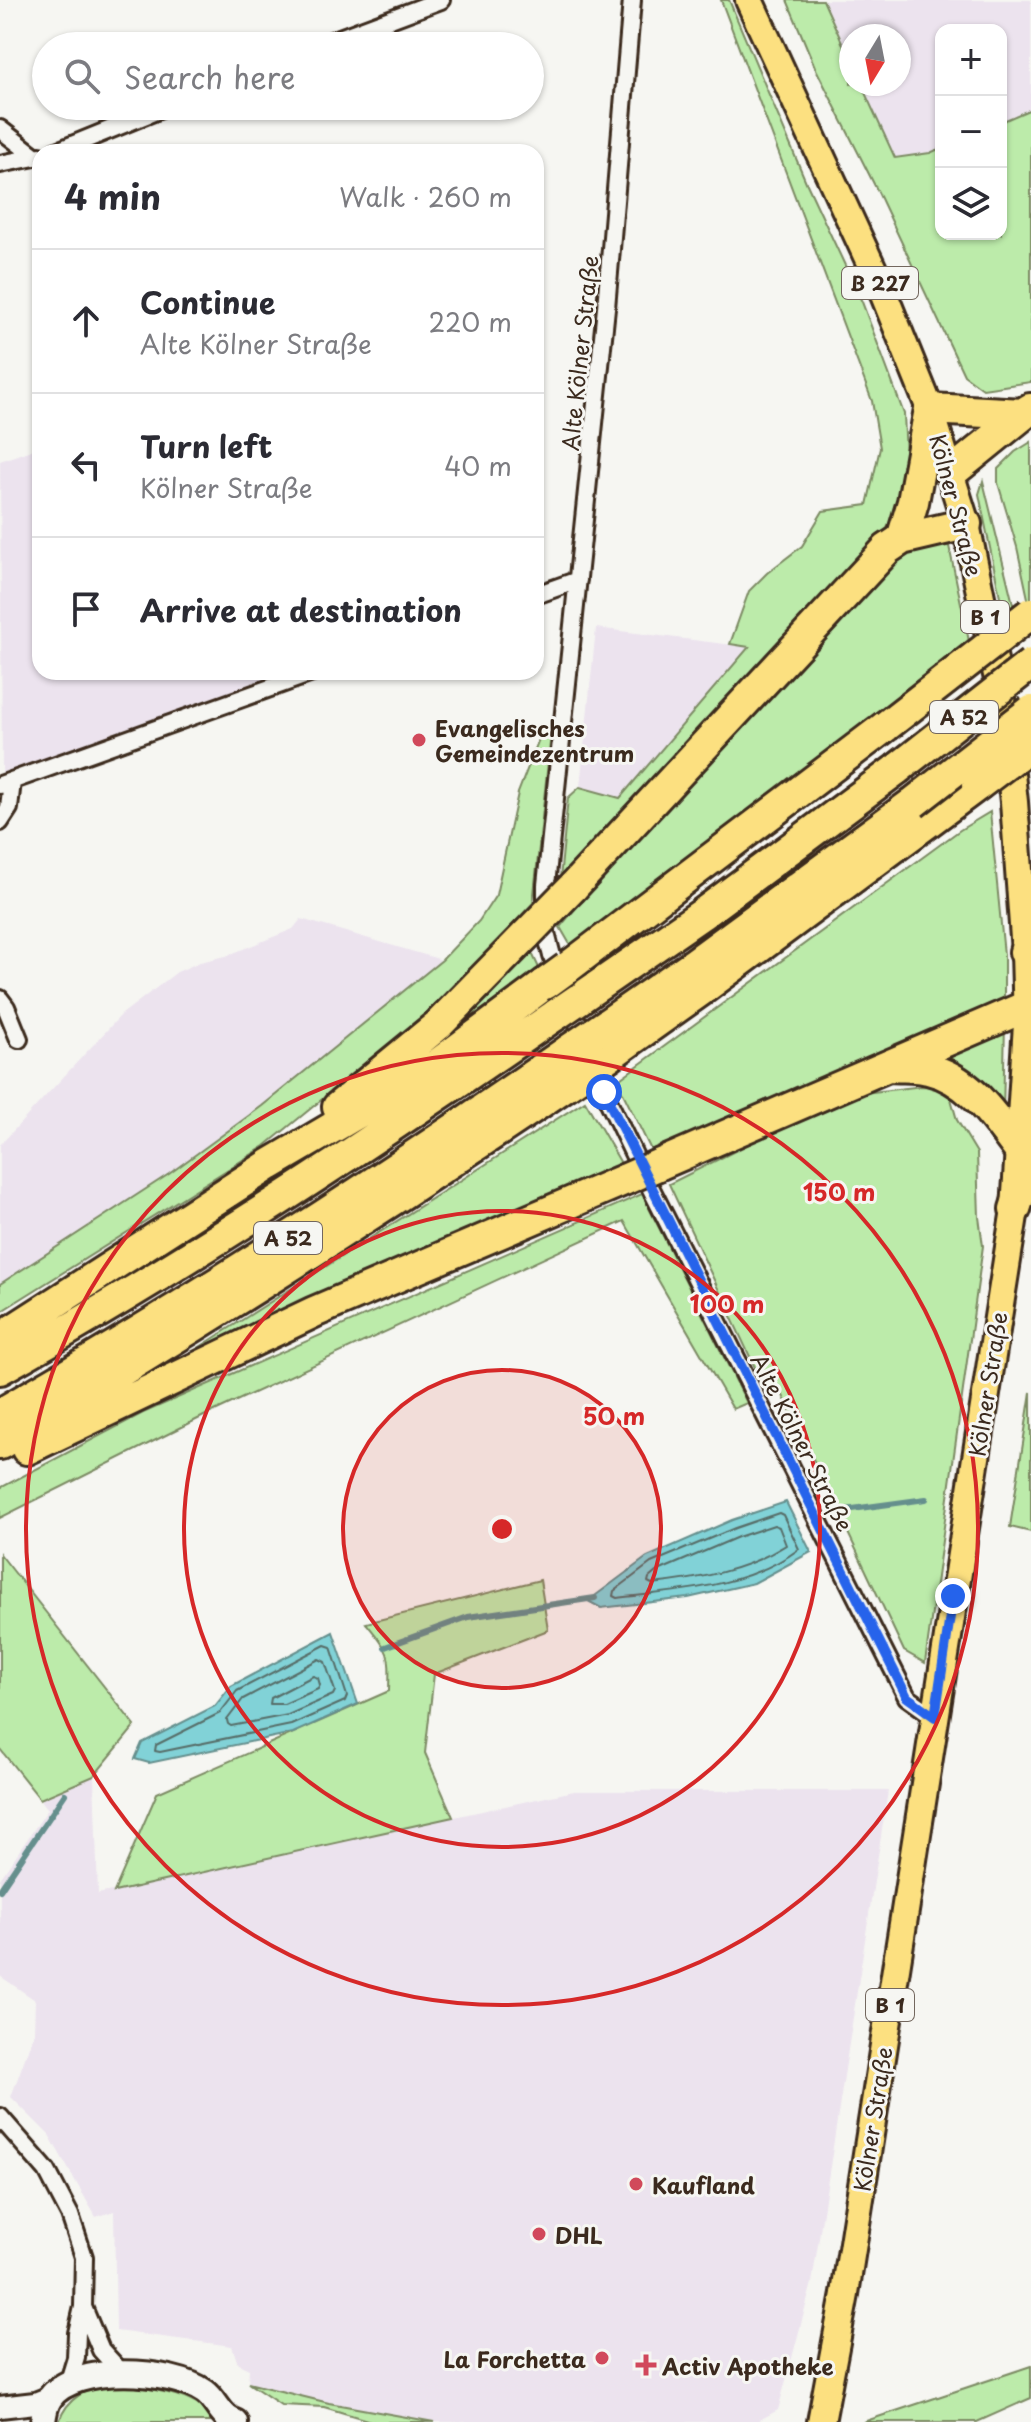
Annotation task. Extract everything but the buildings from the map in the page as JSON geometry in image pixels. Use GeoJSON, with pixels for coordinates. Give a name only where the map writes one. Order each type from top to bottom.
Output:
{"type":"FeatureCollection","features":[{"type":"Feature","properties":{"kind":"highway"},"geometry":{"type":"LineString","coordinates":[[902,539],[913,502],[930,409],[1027,411]]}},
{"type":"Feature","properties":{"kind":"highway"},"geometry":{"type":"LineString","coordinates":[[951,473],[1027,411]]}},
{"type":"Feature","properties":{"kind":"highway"},"geometry":{"type":"LineString","coordinates":[[269,1165],[438,1025],[572,888],[887,549],[902,539],[966,524]]}},
{"type":"Feature","properties":{"kind":"highway"},"geometry":{"type":"LineString","coordinates":[[0,1338],[269,1165],[427,1072],[1031,613]]}},
{"type":"Feature","properties":{"kind":"highway","name":"A 52"},"geometry":{"type":"LineString","coordinates":[[0,1369],[121,1301],[404,1120],[702,914],[897,769],[1031,664]]}},
{"type":"Feature","properties":{"kind":"highway","name":"A 52"},"geometry":{"type":"LineString","coordinates":[[0,1414],[171,1313],[428,1147],[587,1054],[695,963],[913,803],[1031,711]]}},
{"type":"Feature","properties":{"kind":"highway"},"geometry":{"type":"LineString","coordinates":[[0,1444],[275,1278],[451,1163],[587,1054],[713,982],[1031,745]]}},
{"type":"Feature","properties":{"kind":"highway"},"geometry":{"type":"LineString","coordinates":[[0,1462],[314,1312],[1027,1006]]}},
{"type":"Feature","properties":{"kind":"highway"},"geometry":{"type":"LineString","coordinates":[[889,1066],[928,1069],[957,1080],[984,1104],[1025,1155],[1015,1209]]}},
{"type":"Feature","properties":{"kind":"main road","name":"Kölner Straße"},"geometry":{"type":"LineString","coordinates":[[749,0],[878,280],[930,409],[966,524],[1004,709],[1014,802],[1028,953],[1025,1155]]}},
{"type":"Feature","properties":{"kind":"main road","name":"Kölner Straße"},"geometry":{"type":"LineString","coordinates":[[821,2422],[845,2294],[1015,1209]]}},
{"type":"Feature","properties":{"kind":"main road"},"geometry":{"type":"LineString","coordinates":[[43,2422],[59,2390],[93,2376],[121,2372],[182,2382],[205,2392],[229,2421]]}},
{"type":"Feature","properties":{"kind":"street"},"geometry":{"type":"LineString","coordinates":[[355,32],[441,0]]}},
{"type":"Feature","properties":{"kind":"street","name":"Alte Kölner Straße"},"geometry":{"type":"LineString","coordinates":[[632,0],[614,219],[546,885],[546,933],[604,1092],[636,1159],[907,1697],[935,1717]]}},
{"type":"Feature","properties":{"kind":"street"},"geometry":{"type":"LineString","coordinates":[[76,144],[134,120]]}},
{"type":"Feature","properties":{"kind":"street"},"geometry":{"type":"LineString","coordinates":[[0,129],[32,153]]}},
{"type":"Feature","properties":{"kind":"street"},"geometry":{"type":"LineString","coordinates":[[0,164],[32,158]]}},
{"type":"Feature","properties":{"kind":"street"},"geometry":{"type":"LineString","coordinates":[[544,592],[578,580]]}},
{"type":"Feature","properties":{"kind":"street"},"geometry":{"type":"LineString","coordinates":[[0,822],[9,808],[6,783],[293,680]]}},
{"type":"Feature","properties":{"kind":"street"},"geometry":{"type":"LineString","coordinates":[[0,999],[19,1039]]}},
{"type":"Feature","properties":{"kind":"street"},"geometry":{"type":"LineString","coordinates":[[0,2117],[47,2171],[70,2215],[84,2257],[83,2307],[77,2333],[76,2358],[59,2390],[35,2403],[0,2407]]}},
{"type":"Feature","properties":{"kind":"street"},"geometry":{"type":"LineString","coordinates":[[83,2307],[101,2350],[121,2372]]}},
{"type":"Feature","properties":{"kind":"shaded area"},"geometry":{"type":"Polygon","coordinates":[[[800,0],[1031,0],[1031,109],[1007,119],[1007,24],[935,24],[935,151],[896,159],[858,96],[911,96],[911,24],[839,24],[839,65],[800,0]]]}},
{"type":"Feature","properties":{"kind":"shaded area"},"geometry":{"type":"Polygon","coordinates":[[[32,450],[32,680],[261,680],[2,773],[0,461],[32,450]]]}},
{"type":"Feature","properties":{"kind":"shaded area"},"geometry":{"type":"Polygon","coordinates":[[[596,628],[749,647],[584,843],[580,787],[596,628]]]}},
{"type":"Feature","properties":{"kind":"shaded area"},"geometry":{"type":"Polygon","coordinates":[[[301,919],[442,960],[262,1106],[169,1174],[0,1284],[0,1145],[122,1014],[177,972],[293,929],[301,919]]]}},
{"type":"Feature","properties":{"kind":"shaded area"},"geometry":{"type":"Polygon","coordinates":[[[94,1776],[98,1894],[574,1791],[888,1791],[812,2283],[778,2410],[756,2422],[434,2422],[329,2403],[248,2383],[249,2369],[238,2364],[232,2346],[116,2331],[114,2211],[96,2217],[49,2135],[11,2097],[34,2033],[35,2000],[0,1976],[0,1879],[48,1809],[40,1799],[94,1776]]]}},
{"type":"Feature","properties":{"kind":"green space"},"geometry":{"type":"Polygon","coordinates":[[[721,0],[729,0],[806,182],[862,302],[904,414],[907,478],[900,508],[860,563],[560,879],[568,798],[580,787],[620,798],[749,647],[730,644],[749,591],[802,546],[823,511],[867,505],[880,448],[872,401],[721,0]]]}},
{"type":"Feature","properties":{"kind":"green space"},"geometry":{"type":"Polygon","coordinates":[[[787,0],[823,0],[839,35],[839,96],[867,96],[895,158],[935,151],[935,240],[1007,240],[1007,119],[1031,109],[1031,382],[983,389],[964,375],[815,67],[787,0]]]}},
{"type":"Feature","properties":{"kind":"green space"},"geometry":{"type":"Polygon","coordinates":[[[1031,442],[1029,603],[998,483],[998,469],[1031,442]]]}},
{"type":"Feature","properties":{"kind":"green space"},"geometry":{"type":"Polygon","coordinates":[[[983,481],[1015,612],[1005,621],[979,494],[983,481]]]}},
{"type":"Feature","properties":{"kind":"green space"},"geometry":{"type":"Polygon","coordinates":[[[936,543],[949,546],[970,646],[571,946],[560,927],[636,836],[900,557],[917,546],[936,543]]]}},
{"type":"Feature","properties":{"kind":"green space"},"geometry":{"type":"Polygon","coordinates":[[[544,726],[551,734],[533,903],[436,1006],[265,1146],[0,1312],[0,1284],[169,1174],[262,1106],[442,960],[479,921],[496,895],[518,793],[544,726]]]}},
{"type":"Feature","properties":{"kind":"green space"},"geometry":{"type":"Polygon","coordinates":[[[990,812],[1004,955],[1004,1006],[651,1150],[617,1081],[960,830],[990,812]]]}},
{"type":"Feature","properties":{"kind":"green space"},"geometry":{"type":"Polygon","coordinates":[[[529,947],[540,970],[404,1063],[529,947]]]}},
{"type":"Feature","properties":{"kind":"green space"},"geometry":{"type":"Polygon","coordinates":[[[1005,1023],[1003,1115],[919,1059],[1005,1023]]]}},
{"type":"Feature","properties":{"kind":"green space"},"geometry":{"type":"Polygon","coordinates":[[[923,1086],[948,1088],[957,1120],[977,1153],[983,1246],[925,1663],[904,1651],[779,1387],[767,1393],[669,1184],[789,1124],[864,1093],[923,1086]]]}},
{"type":"Feature","properties":{"kind":"green space"},"geometry":{"type":"Polygon","coordinates":[[[585,1101],[622,1165],[170,1366],[585,1101]]]}},
{"type":"Feature","properties":{"kind":"green space"},"geometry":{"type":"Polygon","coordinates":[[[642,1194],[747,1403],[733,1409],[624,1221],[206,1415],[0,1518],[0,1488],[143,1413],[642,1194]]]}},
{"type":"Feature","properties":{"kind":"green space"},"geometry":{"type":"Polygon","coordinates":[[[1031,1392],[1031,1532],[1010,1527],[1031,1392]]]}},
{"type":"Feature","properties":{"kind":"green space"},"geometry":{"type":"Polygon","coordinates":[[[0,1554],[135,1726],[94,1776],[40,1799],[0,1749],[0,1554]]]}},
{"type":"Feature","properties":{"kind":"green space"},"geometry":{"type":"Polygon","coordinates":[[[540,1580],[548,1630],[434,1674],[425,1753],[453,1817],[114,1892],[157,1793],[389,1691],[387,1654],[366,1623],[540,1580]]]}},
{"type":"Feature","properties":{"kind":"green space"},"geometry":{"type":"Polygon","coordinates":[[[1031,2366],[1031,2398],[977,2422],[863,2422],[1031,2366]]]}},
{"type":"Feature","properties":{"kind":"green space"},"geometry":{"type":"Polygon","coordinates":[[[248,2383],[329,2403],[434,2422],[374,2422],[324,2407],[281,2405],[248,2383]]]}},
{"type":"Feature","properties":{"kind":"green space"},"geometry":{"type":"Polygon","coordinates":[[[112,2384],[155,2390],[183,2398],[208,2412],[217,2422],[59,2422],[67,2406],[79,2395],[112,2384]]]}},
{"type":"Feature","properties":{"kind":"water"},"geometry":{"type":"Polygon","coordinates":[[[786,1502],[811,1552],[754,1583],[688,1598],[601,1608],[588,1601],[647,1557],[732,1520],[786,1502]]]}},
{"type":"Feature","properties":{"kind":"water"},"geometry":{"type":"Polygon","coordinates":[[[333,1632],[358,1704],[293,1733],[149,1763],[135,1759],[142,1743],[215,1706],[231,1686],[333,1632]]]}},
{"type":"Feature","properties":{"kind":"waterway"},"geometry":{"type":"LineString","coordinates":[[845,1510],[926,1499]]}},
{"type":"Feature","properties":{"kind":"waterway"},"geometry":{"type":"LineString","coordinates":[[385,1647],[468,1617],[595,1598]]}},
{"type":"Feature","properties":{"kind":"waterway"},"geometry":{"type":"LineString","coordinates":[[0,1890],[65,1794]]}},
{"type":"Feature","properties":{"kind":"place","name":"Evangelisches Gemeindezentrum"},"geometry":{"type":"Point","coordinates":[419,740]}},
{"type":"Feature","properties":{"kind":"place","name":"Kaufland"},"geometry":{"type":"Point","coordinates":[636,2184]}},
{"type":"Feature","properties":{"kind":"place","name":"DHL"},"geometry":{"type":"Point","coordinates":[539,2234]}},
{"type":"Feature","properties":{"kind":"place","name":"La Forchetta"},"geometry":{"type":"Point","coordinates":[602,2358]}},
{"type":"Feature","properties":{"kind":"place","name":"Activ Apotheke"},"geometry":{"type":"Point","coordinates":[646,2365]}},
{"type":"Feature","properties":{"kind":"route"},"geometry":{"type":"LineString","coordinates":[[604,1092],[907,1697],[935,1717],[953,1596]]}}]}
